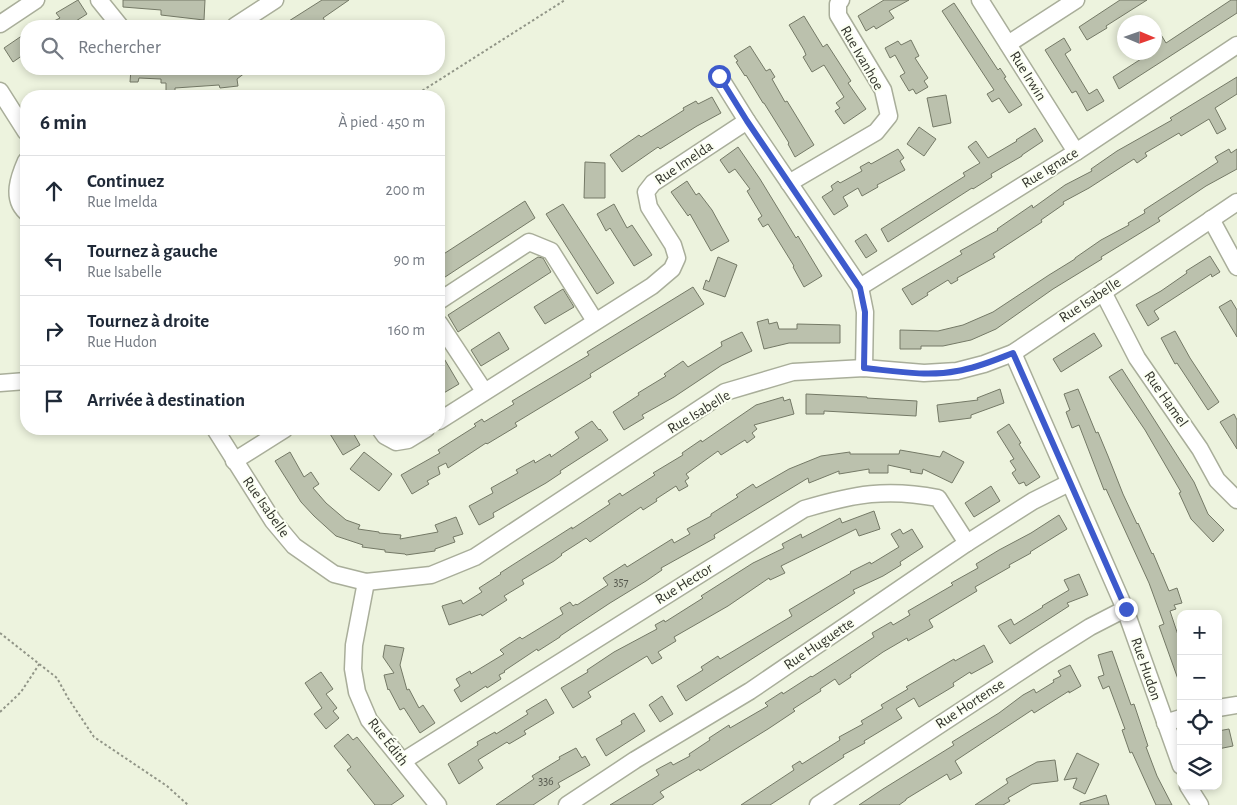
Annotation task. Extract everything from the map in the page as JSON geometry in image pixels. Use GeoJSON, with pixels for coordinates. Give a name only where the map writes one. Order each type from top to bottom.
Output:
{"type":"FeatureCollection","features":[{"type":"Feature","properties":{"kind":"street"},"geometry":{"type":"LineString","coordinates":[[0,24],[36,0]]}},
{"type":"Feature","properties":{"kind":"street"},"geometry":{"type":"LineString","coordinates":[[99,0],[115,20]]}},
{"type":"Feature","properties":{"kind":"street"},"geometry":{"type":"LineString","coordinates":[[244,20],[275,0]]}},
{"type":"Feature","properties":{"kind":"street","name":"Rue Ivanhoe"},"geometry":{"type":"LineString","coordinates":[[789,183],[876,132],[889,116],[883,90],[838,15],[840,0]]}},
{"type":"Feature","properties":{"kind":"street","name":"Rue Irwin"},"geometry":{"type":"LineString","coordinates":[[980,0],[1076,152]]}},
{"type":"Feature","properties":{"kind":"street"},"geometry":{"type":"LineString","coordinates":[[1008,44],[1076,0]]}},
{"type":"Feature","properties":{"kind":"street","name":"Rue Ignace"},"geometry":{"type":"LineString","coordinates":[[860,288],[1076,152],[1237,45]]}},
{"type":"Feature","properties":{"kind":"street"},"geometry":{"type":"LineString","coordinates":[[719,76],[747,121],[860,288],[865,312],[864,368]]}},
{"type":"Feature","properties":{"kind":"street"},"geometry":{"type":"LineString","coordinates":[[0,90],[20,122]]}},
{"type":"Feature","properties":{"kind":"street","name":"Rue Imelda"},"geometry":{"type":"LineString","coordinates":[[445,416],[652,286],[672,269],[677,258],[673,245],[649,207],[646,192],[653,183],[747,121]]}},
{"type":"Feature","properties":{"kind":"street"},"geometry":{"type":"LineString","coordinates":[[20,174],[18,178],[20,201]]}},
{"type":"Feature","properties":{"kind":"street","name":"Rue Isabelle"},"geometry":{"type":"LineString","coordinates":[[219,435],[273,521],[294,546],[334,574],[366,582],[431,575],[475,557],[726,392],[794,372],[864,368],[924,373],[957,371],[984,364],[1013,353],[1237,202]]}},
{"type":"Feature","properties":{"kind":"street"},"geometry":{"type":"LineString","coordinates":[[1211,219],[1237,267]]}},
{"type":"Feature","properties":{"kind":"street"},"geometry":{"type":"LineString","coordinates":[[445,297],[529,242],[551,252],[595,321]]}},
{"type":"Feature","properties":{"kind":"street","name":"Rue Hamel"},"geometry":{"type":"LineString","coordinates":[[1103,292],[1138,358],[1200,449],[1217,480],[1237,500]]}},
{"type":"Feature","properties":{"kind":"street"},"geometry":{"type":"LineString","coordinates":[[445,332],[484,392]]}},
{"type":"Feature","properties":{"kind":"street","name":"Rue Hudon"},"geometry":{"type":"LineString","coordinates":[[1013,353],[1126,609],[1173,721],[1177,745]]}},
{"type":"Feature","properties":{"kind":"street"},"geometry":{"type":"LineString","coordinates":[[0,383],[20,381]]}},
{"type":"Feature","properties":{"kind":"street"},"geometry":{"type":"LineString","coordinates":[[234,461],[275,435]]}},
{"type":"Feature","properties":{"kind":"street"},"geometry":{"type":"LineString","coordinates":[[384,435],[396,442],[408,440],[416,435]]}},
{"type":"Feature","properties":{"kind":"street","name":"Rue Huguette"},"geometry":{"type":"LineString","coordinates":[[568,805],[635,760],[750,691],[1033,500],[1070,483]]}},
{"type":"Feature","properties":{"kind":"street","name":"Rue Hector"},"geometry":{"type":"LineString","coordinates":[[403,761],[804,509],[833,500],[864,494],[896,492],[938,498],[967,543]]}},
{"type":"Feature","properties":{"kind":"street","name":"Rue Édith"},"geometry":{"type":"LineString","coordinates":[[366,582],[354,645],[353,669],[357,692],[369,720],[438,805]]}},
{"type":"Feature","properties":{"kind":"street","name":"Rue Hortense"},"geometry":{"type":"LineString","coordinates":[[818,805],[1044,656],[1090,627],[1126,609]]}},
{"type":"Feature","properties":{"kind":"street"},"geometry":{"type":"LineString","coordinates":[[1222,707],[1237,704]]}},
{"type":"Feature","properties":{"kind":"street"},"geometry":{"type":"LineString","coordinates":[[1191,790],[1200,805]]}},
{"type":"Feature","properties":{"kind":"path"},"geometry":{"type":"LineString","coordinates":[[423,90],[565,0]]}},
{"type":"Feature","properties":{"kind":"path"},"geometry":{"type":"LineString","coordinates":[[0,633],[57,678],[94,737],[167,786],[188,805]]}},
{"type":"Feature","properties":{"kind":"path"},"geometry":{"type":"LineString","coordinates":[[0,712],[21,692],[40,663]]}},
{"type":"Feature","properties":{"kind":"building"},"geometry":{"type":"Polygon","coordinates":[[[78,0],[87,14],[78,20],[56,20],[60,18],[56,13],[78,0]]]}},
{"type":"Feature","properties":{"kind":"building"},"geometry":{"type":"Polygon","coordinates":[[[123,0],[205,0],[204,20],[161,15],[161,10],[123,7],[123,0]]]}},
{"type":"Feature","properties":{"kind":"building"},"geometry":{"type":"Polygon","coordinates":[[[322,0],[349,0],[323,18],[324,20],[290,20],[322,0]]]}},
{"type":"Feature","properties":{"kind":"building"},"geometry":{"type":"Polygon","coordinates":[[[884,0],[909,0],[889,11],[894,18],[876,29],[874,26],[866,31],[858,16],[884,0]]]}},
{"type":"Feature","properties":{"kind":"building"},"geometry":{"type":"Polygon","coordinates":[[[1120,0],[1147,0],[1123,15],[1117,15],[1117,19],[1106,26],[1107,28],[1087,40],[1079,27],[1120,0]]]}},
{"type":"Feature","properties":{"kind":"building"},"geometry":{"type":"Polygon","coordinates":[[[1231,0],[1237,0],[1237,13],[1119,89],[1113,77],[1140,60],[1162,60],[1162,36],[1166,43],[1231,0]]]}},
{"type":"Feature","properties":{"kind":"building"},"geometry":{"type":"Polygon","coordinates":[[[954,3],[998,70],[1000,68],[1006,77],[1004,78],[1022,105],[1009,113],[999,98],[992,102],[987,94],[994,90],[942,11],[954,3]]]}},
{"type":"Feature","properties":{"kind":"building"},"geometry":{"type":"Polygon","coordinates":[[[804,16],[823,47],[827,44],[851,81],[848,83],[866,109],[844,124],[835,111],[840,108],[836,103],[844,97],[824,65],[812,72],[803,57],[806,55],[804,50],[789,25],[804,16]]]}},
{"type":"Feature","properties":{"kind":"building"},"geometry":{"type":"Polygon","coordinates":[[[20,37],[20,57],[13,62],[4,48],[20,37]]]}},
{"type":"Feature","properties":{"kind":"building"},"geometry":{"type":"Polygon","coordinates":[[[1064,38],[1071,50],[1065,54],[1089,94],[1097,89],[1104,101],[1087,111],[1076,91],[1072,93],[1045,50],[1064,38]]]}},
{"type":"Feature","properties":{"kind":"building"},"geometry":{"type":"Polygon","coordinates":[[[911,40],[919,56],[915,58],[928,78],[924,81],[928,87],[916,94],[913,89],[909,91],[900,76],[905,73],[895,55],[890,58],[885,48],[898,41],[901,45],[911,40]]]}},
{"type":"Feature","properties":{"kind":"building"},"geometry":{"type":"Polygon","coordinates":[[[750,46],[766,71],[770,69],[775,77],[772,79],[785,102],[787,101],[814,145],[795,157],[789,143],[736,62],[738,61],[734,56],[750,46]]]}},
{"type":"Feature","properties":{"kind":"building"},"geometry":{"type":"Polygon","coordinates":[[[131,75],[242,75],[237,79],[238,86],[220,88],[219,85],[166,90],[166,83],[161,83],[161,79],[139,78],[138,82],[130,82],[131,75]]]}},
{"type":"Feature","properties":{"kind":"building"},"geometry":{"type":"Polygon","coordinates":[[[1237,77],[1237,94],[1215,108],[1226,129],[1217,134],[1209,119],[1181,136],[1179,133],[1145,153],[1147,156],[1137,163],[1134,159],[1063,202],[1064,204],[1041,220],[1042,222],[993,254],[995,257],[957,278],[958,280],[951,284],[948,280],[912,305],[902,289],[962,254],[960,251],[998,230],[1032,205],[1033,208],[1065,185],[1092,171],[1091,169],[1117,151],[1172,120],[1170,118],[1237,77]]]}},
{"type":"Feature","properties":{"kind":"building"},"geometry":{"type":"Polygon","coordinates":[[[946,95],[951,123],[933,127],[927,98],[946,95]]]}},
{"type":"Feature","properties":{"kind":"building"},"geometry":{"type":"Polygon","coordinates":[[[712,97],[721,113],[660,149],[658,147],[622,172],[610,155],[639,135],[641,137],[684,110],[683,108],[696,101],[698,104],[712,97]]]}},
{"type":"Feature","properties":{"kind":"building"},"geometry":{"type":"Polygon","coordinates":[[[919,127],[936,139],[924,156],[907,144],[919,127]]]}},
{"type":"Feature","properties":{"kind":"building"},"geometry":{"type":"Polygon","coordinates":[[[1035,128],[1043,141],[991,174],[992,177],[888,242],[881,229],[965,176],[963,173],[980,163],[968,147],[976,141],[988,158],[1035,128]]]}},
{"type":"Feature","properties":{"kind":"building"},"geometry":{"type":"Polygon","coordinates":[[[738,147],[796,238],[798,236],[822,276],[804,287],[794,266],[768,224],[763,227],[758,219],[762,216],[747,191],[750,189],[735,169],[729,173],[720,160],[738,147]]]}},
{"type":"Feature","properties":{"kind":"building"},"geometry":{"type":"Polygon","coordinates":[[[898,149],[904,158],[900,161],[905,170],[877,185],[878,187],[862,196],[858,188],[843,197],[848,206],[834,215],[822,197],[833,190],[831,186],[862,171],[860,167],[869,162],[871,164],[898,149]]]}},
{"type":"Feature","properties":{"kind":"building"},"geometry":{"type":"Polygon","coordinates":[[[1229,149],[1231,153],[1237,149],[1237,169],[1206,186],[1158,218],[1160,221],[1101,257],[1102,259],[1053,289],[996,329],[971,340],[943,346],[921,346],[921,349],[900,349],[900,330],[938,331],[963,325],[993,312],[1101,240],[1129,225],[1128,223],[1145,213],[1144,210],[1218,162],[1215,157],[1229,149]]]}},
{"type":"Feature","properties":{"kind":"building"},"geometry":{"type":"Polygon","coordinates":[[[585,162],[605,163],[605,198],[584,198],[585,162]]]}},
{"type":"Feature","properties":{"kind":"building"},"geometry":{"type":"Polygon","coordinates":[[[687,181],[696,195],[699,193],[712,210],[729,241],[711,251],[690,214],[688,216],[671,192],[687,181]]]}},
{"type":"Feature","properties":{"kind":"building"},"geometry":{"type":"Polygon","coordinates":[[[525,201],[535,218],[445,277],[445,253],[525,201]]]}},
{"type":"Feature","properties":{"kind":"building"},"geometry":{"type":"Polygon","coordinates":[[[563,204],[614,283],[597,294],[546,214],[563,204]]]}},
{"type":"Feature","properties":{"kind":"building"},"geometry":{"type":"Polygon","coordinates":[[[614,204],[627,228],[632,225],[652,255],[634,266],[610,228],[606,231],[597,214],[614,204]]]}},
{"type":"Feature","properties":{"kind":"building"},"geometry":{"type":"Polygon","coordinates":[[[866,234],[877,251],[866,258],[855,241],[866,234]]]}},
{"type":"Feature","properties":{"kind":"building"},"geometry":{"type":"Polygon","coordinates":[[[1210,256],[1220,272],[1212,277],[1211,274],[1154,311],[1159,319],[1148,326],[1136,305],[1161,291],[1187,273],[1186,271],[1210,256]]]}},
{"type":"Feature","properties":{"kind":"building"},"geometry":{"type":"Polygon","coordinates":[[[538,257],[543,258],[551,272],[458,332],[448,315],[538,257]]]}},
{"type":"Feature","properties":{"kind":"building"},"geometry":{"type":"Polygon","coordinates":[[[718,257],[737,265],[725,297],[703,289],[706,280],[709,282],[718,257]]]}},
{"type":"Feature","properties":{"kind":"building"},"geometry":{"type":"Polygon","coordinates":[[[693,287],[704,304],[590,374],[591,377],[515,423],[517,426],[486,443],[448,468],[446,463],[438,467],[440,474],[427,481],[429,484],[412,494],[401,475],[440,453],[438,450],[476,426],[474,424],[482,419],[484,422],[514,404],[512,401],[589,355],[587,352],[693,287]]]}},
{"type":"Feature","properties":{"kind":"building"},"geometry":{"type":"Polygon","coordinates":[[[563,289],[574,307],[545,324],[534,307],[563,289]]]}},
{"type":"Feature","properties":{"kind":"building"},"geometry":{"type":"Polygon","coordinates":[[[1231,300],[1237,310],[1237,337],[1219,307],[1231,300]]]}},
{"type":"Feature","properties":{"kind":"building"},"geometry":{"type":"Polygon","coordinates":[[[768,319],[769,324],[777,322],[779,329],[797,329],[797,324],[840,325],[840,343],[789,343],[764,349],[757,322],[768,319]]]}},
{"type":"Feature","properties":{"kind":"building"},"geometry":{"type":"Polygon","coordinates":[[[1175,331],[1219,402],[1208,410],[1177,363],[1175,364],[1161,338],[1175,331]]]}},
{"type":"Feature","properties":{"kind":"building"},"geometry":{"type":"Polygon","coordinates":[[[499,332],[509,349],[481,366],[471,350],[499,332]]]}},
{"type":"Feature","properties":{"kind":"building"},"geometry":{"type":"Polygon","coordinates":[[[742,332],[752,351],[722,365],[674,397],[642,415],[644,418],[624,430],[613,412],[639,395],[638,393],[666,376],[664,374],[683,361],[688,367],[722,346],[721,342],[742,332]]]}},
{"type":"Feature","properties":{"kind":"building"},"geometry":{"type":"Polygon","coordinates":[[[1094,333],[1102,346],[1061,372],[1053,359],[1094,333]]]}},
{"type":"Feature","properties":{"kind":"building"},"geometry":{"type":"Polygon","coordinates":[[[445,360],[459,384],[445,392],[445,360]]]}},
{"type":"Feature","properties":{"kind":"building"},"geometry":{"type":"Polygon","coordinates":[[[1122,369],[1194,482],[1208,514],[1224,530],[1213,542],[1191,519],[1179,493],[1181,492],[1145,430],[1109,377],[1122,369]]]}},
{"type":"Feature","properties":{"kind":"building"},"geometry":{"type":"Polygon","coordinates":[[[1000,389],[1004,403],[971,415],[971,418],[939,422],[937,405],[978,400],[977,398],[1000,389]]]}},
{"type":"Feature","properties":{"kind":"building"},"geometry":{"type":"Polygon","coordinates":[[[1078,389],[1123,494],[1153,553],[1169,591],[1177,588],[1182,603],[1174,605],[1176,609],[1170,611],[1177,632],[1177,676],[1159,626],[1164,624],[1149,583],[1106,489],[1104,490],[1079,425],[1072,428],[1066,412],[1070,410],[1064,394],[1078,389]]]}},
{"type":"Feature","properties":{"kind":"building"},"geometry":{"type":"Polygon","coordinates":[[[806,394],[917,401],[916,416],[824,411],[824,414],[806,414],[806,394]]]}},
{"type":"Feature","properties":{"kind":"building"},"geometry":{"type":"Polygon","coordinates":[[[783,397],[784,401],[790,399],[794,414],[754,425],[757,429],[752,433],[755,437],[747,443],[745,440],[721,455],[718,451],[686,474],[689,478],[685,481],[688,486],[679,491],[676,486],[656,499],[657,501],[643,510],[641,507],[590,542],[586,538],[561,554],[554,561],[522,580],[524,584],[504,596],[507,600],[482,616],[481,614],[449,625],[442,606],[461,600],[463,604],[482,592],[479,588],[500,573],[610,504],[608,501],[620,493],[622,496],[655,475],[653,473],[683,455],[682,453],[701,440],[702,442],[756,405],[783,397]]]}},
{"type":"Feature","properties":{"kind":"building"},"geometry":{"type":"Polygon","coordinates":[[[1234,414],[1237,420],[1237,449],[1220,422],[1234,414]]]}},
{"type":"Feature","properties":{"kind":"building"},"geometry":{"type":"Polygon","coordinates":[[[592,421],[608,440],[560,471],[561,473],[546,483],[493,513],[494,517],[479,525],[469,506],[493,493],[491,488],[518,473],[516,470],[534,460],[535,463],[550,454],[551,457],[579,438],[575,432],[592,421]]]}},
{"type":"Feature","properties":{"kind":"building"},"geometry":{"type":"Polygon","coordinates":[[[1009,424],[1040,477],[1026,486],[1024,482],[1019,484],[1012,473],[1016,470],[1010,461],[1014,459],[997,432],[1009,424]]]}},
{"type":"Feature","properties":{"kind":"building"},"geometry":{"type":"Polygon","coordinates":[[[331,435],[354,435],[360,445],[343,455],[331,435]]]}},
{"type":"Feature","properties":{"kind":"building"},"geometry":{"type":"Polygon","coordinates":[[[900,450],[940,457],[943,451],[964,462],[952,483],[923,469],[922,474],[888,465],[888,473],[869,473],[869,469],[839,474],[839,471],[809,483],[808,478],[714,535],[715,538],[661,568],[662,570],[646,581],[538,651],[537,649],[504,671],[499,675],[501,679],[487,688],[486,686],[461,702],[454,690],[460,686],[456,679],[470,671],[471,674],[504,654],[500,650],[563,614],[560,608],[570,602],[573,606],[577,605],[608,585],[603,578],[625,564],[627,567],[672,539],[674,543],[690,534],[687,529],[711,516],[711,514],[738,497],[736,495],[753,484],[756,488],[789,469],[821,456],[850,452],[850,454],[899,454],[900,450]]]}},
{"type":"Feature","properties":{"kind":"building"},"geometry":{"type":"Polygon","coordinates":[[[290,452],[304,477],[311,472],[319,484],[313,488],[326,503],[346,520],[360,525],[358,529],[401,535],[400,539],[438,532],[435,525],[456,517],[463,534],[453,537],[455,542],[435,549],[435,551],[406,555],[362,547],[363,545],[336,536],[301,502],[275,461],[290,452]]]}},
{"type":"Feature","properties":{"kind":"building"},"geometry":{"type":"Polygon","coordinates":[[[364,452],[392,474],[379,491],[350,469],[364,452]]]}},
{"type":"Feature","properties":{"kind":"building"},"geometry":{"type":"Polygon","coordinates":[[[991,486],[1000,501],[974,517],[965,503],[991,486]]]}},
{"type":"Feature","properties":{"kind":"building"},"geometry":{"type":"Polygon","coordinates":[[[874,511],[880,529],[859,536],[856,529],[781,566],[785,573],[770,580],[769,578],[728,606],[674,637],[676,641],[658,652],[662,658],[652,664],[647,656],[588,692],[591,697],[573,708],[561,688],[588,672],[587,670],[614,652],[657,629],[655,625],[664,620],[665,622],[703,598],[701,596],[753,563],[784,548],[782,544],[801,534],[802,538],[840,518],[842,523],[874,511]]]}},
{"type":"Feature","properties":{"kind":"building"},"geometry":{"type":"Polygon","coordinates":[[[1059,515],[1067,529],[1009,565],[1010,567],[975,587],[977,591],[929,620],[933,627],[908,641],[907,638],[883,652],[839,685],[835,679],[820,689],[821,691],[793,709],[795,711],[768,729],[700,771],[699,769],[660,792],[664,797],[652,805],[610,805],[659,775],[656,770],[671,762],[673,765],[690,756],[689,754],[710,740],[709,738],[729,725],[730,728],[768,706],[765,703],[812,677],[874,637],[872,633],[891,622],[893,625],[910,615],[908,611],[978,568],[976,564],[1059,515]]]}},
{"type":"Feature","properties":{"kind":"building"},"geometry":{"type":"Polygon","coordinates":[[[900,529],[903,534],[912,529],[923,547],[900,562],[901,565],[853,590],[855,593],[686,701],[677,686],[703,670],[701,667],[718,656],[720,659],[792,616],[789,610],[850,572],[870,562],[871,564],[899,547],[891,534],[900,529]]]}},
{"type":"Feature","properties":{"kind":"building"},"geometry":{"type":"Polygon","coordinates":[[[1079,574],[1088,595],[1067,603],[1069,606],[1010,644],[998,626],[1011,619],[1014,625],[1043,607],[1069,590],[1064,580],[1079,574]]]}},
{"type":"Feature","properties":{"kind":"building"},"geometry":{"type":"Polygon","coordinates":[[[385,645],[404,648],[400,665],[407,690],[409,689],[419,708],[423,705],[435,723],[420,733],[404,708],[400,710],[388,690],[384,675],[394,673],[383,657],[385,645]]]}},
{"type":"Feature","properties":{"kind":"building"},"geometry":{"type":"Polygon","coordinates":[[[984,645],[993,662],[971,674],[970,672],[953,683],[954,686],[919,707],[914,698],[896,709],[902,718],[864,741],[865,743],[843,755],[844,757],[770,805],[741,805],[794,770],[792,766],[800,761],[802,764],[840,740],[839,737],[863,724],[861,721],[883,708],[881,705],[908,689],[906,687],[954,659],[955,661],[984,645]]]}},
{"type":"Feature","properties":{"kind":"building"},"geometry":{"type":"Polygon","coordinates":[[[1112,651],[1131,705],[1134,704],[1148,746],[1146,747],[1157,776],[1172,805],[1156,805],[1132,752],[1130,753],[1122,730],[1125,729],[1109,686],[1103,689],[1098,677],[1104,675],[1098,655],[1112,651]]]}},
{"type":"Feature","properties":{"kind":"building"},"geometry":{"type":"Polygon","coordinates":[[[1070,665],[1081,686],[1069,693],[1069,691],[1034,713],[1032,710],[955,761],[962,773],[950,780],[947,774],[899,805],[859,805],[954,745],[952,742],[999,713],[1023,695],[1034,689],[1036,693],[1054,682],[1053,680],[1061,676],[1058,671],[1070,665]]]}},
{"type":"Feature","properties":{"kind":"building"},"geometry":{"type":"Polygon","coordinates":[[[321,672],[333,689],[326,694],[337,708],[333,711],[339,718],[326,729],[314,714],[322,708],[305,683],[321,672]]]}},
{"type":"Feature","properties":{"kind":"building"},"geometry":{"type":"Polygon","coordinates":[[[662,696],[673,714],[660,722],[649,705],[662,696]]]}},
{"type":"Feature","properties":{"kind":"building"},"geometry":{"type":"Polygon","coordinates":[[[546,699],[554,713],[524,731],[526,734],[509,744],[507,742],[478,760],[483,768],[459,784],[448,764],[478,745],[477,742],[495,732],[496,734],[528,714],[526,711],[546,699]]]}},
{"type":"Feature","properties":{"kind":"building"},"geometry":{"type":"Polygon","coordinates":[[[634,713],[645,731],[606,756],[596,739],[622,724],[621,721],[634,713]]]}},
{"type":"Feature","properties":{"kind":"building"},"geometry":{"type":"Polygon","coordinates":[[[1229,729],[1233,746],[1222,748],[1222,730],[1229,729]]]}},
{"type":"Feature","properties":{"kind":"building"},"geometry":{"type":"Polygon","coordinates":[[[348,734],[353,740],[357,737],[404,796],[391,805],[375,805],[347,770],[351,767],[334,746],[348,734]]]}},
{"type":"Feature","properties":{"kind":"building"},"geometry":{"type":"Polygon","coordinates":[[[576,748],[582,758],[585,756],[590,765],[558,783],[560,787],[533,805],[496,805],[534,779],[532,776],[560,759],[559,757],[576,748]]]}},
{"type":"Feature","properties":{"kind":"building"},"geometry":{"type":"Polygon","coordinates":[[[1077,753],[1099,764],[1085,794],[1073,788],[1077,778],[1064,780],[1077,753]]]}},
{"type":"Feature","properties":{"kind":"building"},"geometry":{"type":"Polygon","coordinates":[[[1055,760],[1058,781],[1032,784],[1008,798],[1010,801],[1003,805],[975,805],[1008,783],[1006,779],[1037,762],[1055,760]]]}},
{"type":"Feature","properties":{"kind":"building"},"geometry":{"type":"Polygon","coordinates":[[[1106,795],[1109,805],[1080,805],[1080,803],[1106,795]]]}},
{"type":"Feature","properties":{"kind":"route"},"geometry":{"type":"LineString","coordinates":[[719,76],[747,121],[860,288],[865,312],[864,368],[924,373],[957,371],[984,364],[1013,353],[1126,609]]}}]}
